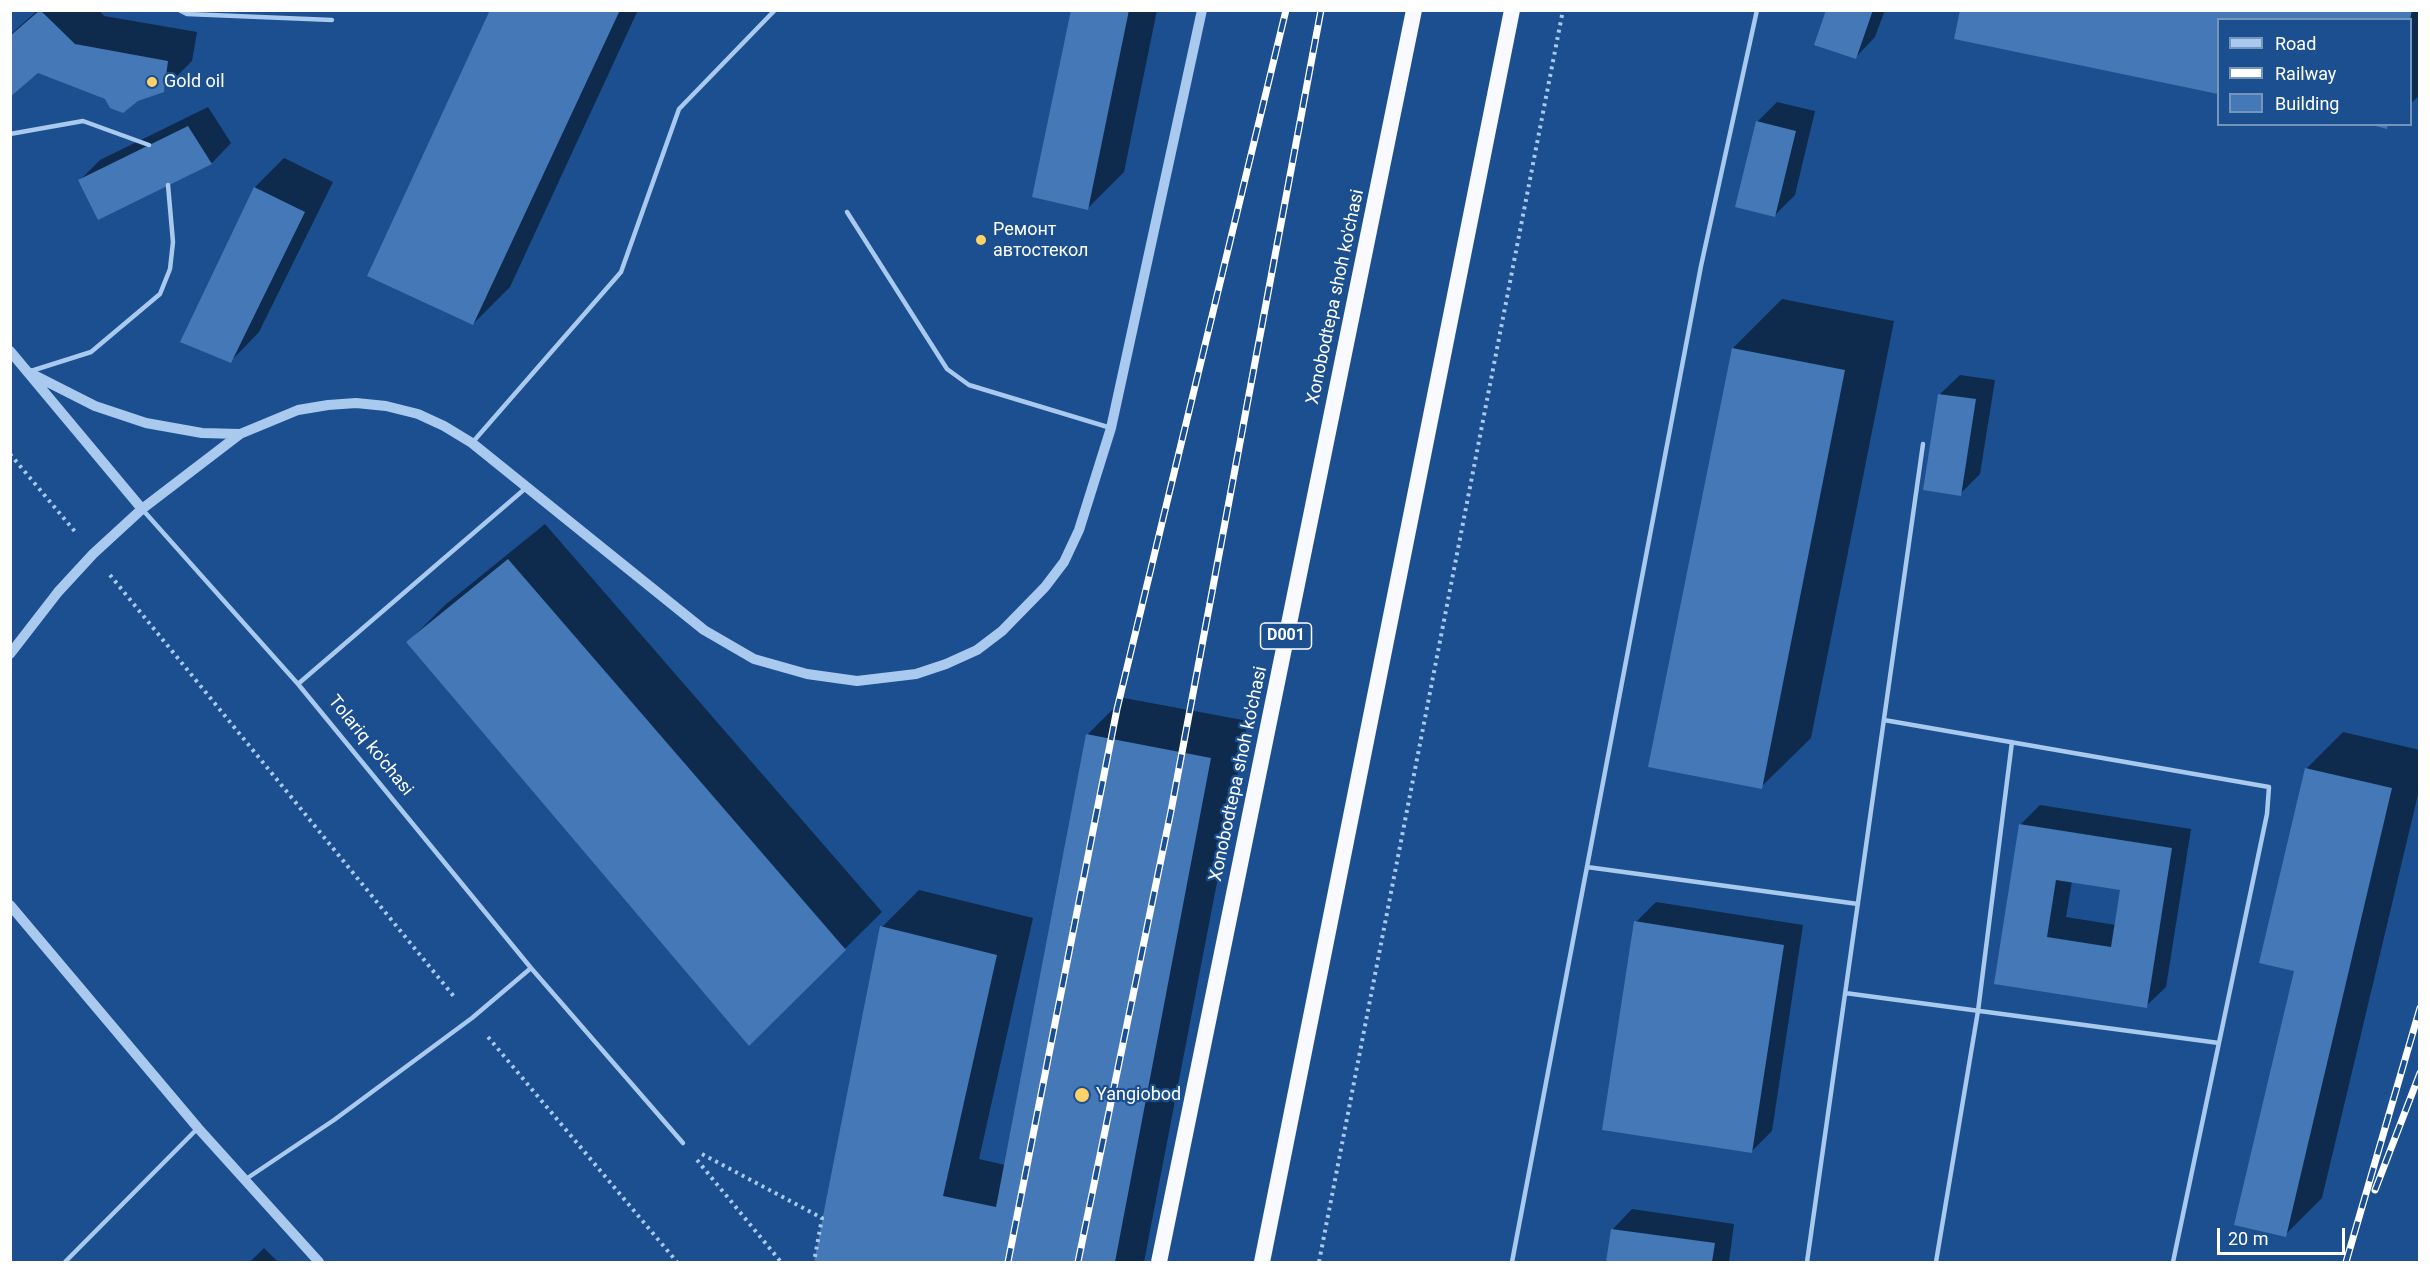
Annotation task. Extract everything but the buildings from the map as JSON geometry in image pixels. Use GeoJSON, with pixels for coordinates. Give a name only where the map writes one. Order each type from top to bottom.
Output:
{"type":"FeatureCollection","features":[{"type":"Feature","properties":{"kind":"highway","name":"Xonobodtepa shoh ko'chasi"},"geometry":{"type":"LineString","coordinates":[[1159,1263],[1414,10]]}},
{"type":"Feature","properties":{"kind":"highway"},"geometry":{"type":"LineString","coordinates":[[1262,1263],[1512,10]]}},
{"type":"Feature","properties":{"kind":"street"},"geometry":{"type":"LineString","coordinates":[[10,654],[52,600],[93,554],[142,509],[240,434],[298,410],[356,403],[386,406],[418,414],[472,443],[680,612],[729,646],[753,659],[807,674],[857,681],[916,674],[977,650],[1002,631],[1045,587],[1064,562],[1079,530],[1111,428],[1202,10]]}},
{"type":"Feature","properties":{"kind":"street","name":"Tolariq ko'chasi"},"geometry":{"type":"LineString","coordinates":[[10,351],[142,509]]}},
{"type":"Feature","properties":{"kind":"street","name":"Tolariq ko'chasi"},"geometry":{"type":"LineString","coordinates":[[28,372],[50,386],[94,406],[146,423],[202,433],[240,434]]}},
{"type":"Feature","properties":{"kind":"street"},"geometry":{"type":"LineString","coordinates":[[10,905],[198,1128],[319,1263]]}},
{"type":"Feature","properties":{"kind":"lane"},"geometry":{"type":"LineString","coordinates":[[179,10],[187,14],[332,20]]}},
{"type":"Feature","properties":{"kind":"lane"},"geometry":{"type":"LineString","coordinates":[[472,443],[621,272],[679,109],[775,10]]}},
{"type":"Feature","properties":{"kind":"lane"},"geometry":{"type":"LineString","coordinates":[[1512,1263],[1701,266],[1757,10]]}},
{"type":"Feature","properties":{"kind":"lane"},"geometry":{"type":"LineString","coordinates":[[10,134],[83,121],[149,145]]}},
{"type":"Feature","properties":{"kind":"lane"},"geometry":{"type":"LineString","coordinates":[[28,372],[91,352],[160,294],[170,269],[173,242],[168,185]]}},
{"type":"Feature","properties":{"kind":"lane"},"geometry":{"type":"LineString","coordinates":[[847,212],[947,369],[969,385],[1111,428]]}},
{"type":"Feature","properties":{"kind":"lane"},"geometry":{"type":"LineString","coordinates":[[1807,1263],[1923,444]]}},
{"type":"Feature","properties":{"kind":"lane"},"geometry":{"type":"LineString","coordinates":[[298,684],[527,487]]}},
{"type":"Feature","properties":{"kind":"lane","name":"Tolariq ko'chasi"},"geometry":{"type":"LineString","coordinates":[[142,509],[298,684],[531,968],[683,1143]]}},
{"type":"Feature","properties":{"kind":"lane"},"geometry":{"type":"LineString","coordinates":[[1884,720],[2269,787],[2266,814],[2173,1263]]}},
{"type":"Feature","properties":{"kind":"lane"},"geometry":{"type":"LineString","coordinates":[[1936,1263],[1978,1011],[2012,742]]}},
{"type":"Feature","properties":{"kind":"lane"},"geometry":{"type":"LineString","coordinates":[[1587,867],[1858,904]]}},
{"type":"Feature","properties":{"kind":"lane"},"geometry":{"type":"LineString","coordinates":[[246,1179],[334,1120],[472,1018],[531,968]]}},
{"type":"Feature","properties":{"kind":"lane"},"geometry":{"type":"LineString","coordinates":[[1845,993],[2219,1043]]}},
{"type":"Feature","properties":{"kind":"lane"},"geometry":{"type":"LineString","coordinates":[[65,1263],[198,1128]]}},
{"type":"Feature","properties":{"kind":"path"},"geometry":{"type":"LineString","coordinates":[[1319,1263],[1563,10]]}},
{"type":"Feature","properties":{"kind":"path"},"geometry":{"type":"LineString","coordinates":[[10,454],[472,1018],[677,1263]]}},
{"type":"Feature","properties":{"kind":"path"},"geometry":{"type":"LineString","coordinates":[[683,1143],[781,1263]]}},
{"type":"Feature","properties":{"kind":"path"},"geometry":{"type":"LineString","coordinates":[[683,1143],[822,1218],[814,1263]]}},
{"type":"Feature","properties":{"kind":"railway"},"geometry":{"type":"LineString","coordinates":[[1008,1262],[1117,709],[1286,10]]}},
{"type":"Feature","properties":{"kind":"railway"},"geometry":{"type":"LineString","coordinates":[[1078,1262],[1171,811],[1321,10]]}},
{"type":"Feature","properties":{"kind":"railway"},"geometry":{"type":"LineString","coordinates":[[2346,1262],[2420,1008]]}},
{"type":"Feature","properties":{"kind":"railway"},"geometry":{"type":"LineString","coordinates":[[2375,1190],[2420,1073]]}},
{"type":"Feature","properties":{"kind":"place","name":"Gold oil"},"geometry":{"type":"Point","coordinates":[152,82]}},
{"type":"Feature","properties":{"kind":"place","name":"Ремонт автостекол"},"geometry":{"type":"Point","coordinates":[981,240]}},
{"type":"Feature","properties":{"kind":"place","name":"Yangiobod"},"geometry":{"type":"Point","coordinates":[1082,1095]}}]}
